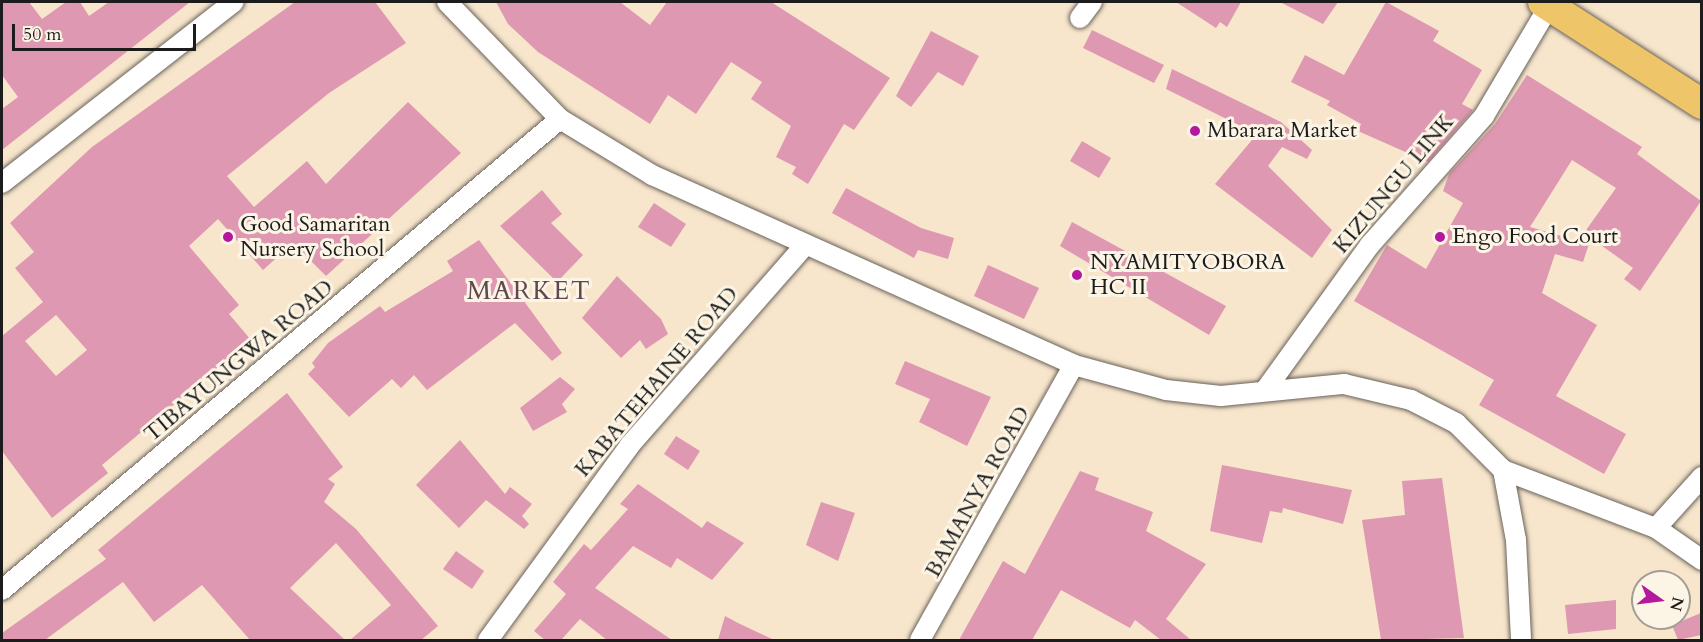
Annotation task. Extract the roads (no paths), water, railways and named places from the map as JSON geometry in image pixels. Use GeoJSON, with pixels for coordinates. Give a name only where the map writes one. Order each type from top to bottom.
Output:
{"type":"FeatureCollection","features":[{"type":"Feature","properties":{"kind":"main road"},"geometry":{"type":"LineString","coordinates":[[1546,4],[1701,104]]}},
{"type":"Feature","properties":{"kind":"street"},"geometry":{"type":"LineString","coordinates":[[2,183],[234,2]]}},
{"type":"Feature","properties":{"kind":"street"},"geometry":{"type":"LineString","coordinates":[[447,2],[560,119],[652,175],[1074,365],[1166,390],[1221,396],[1266,389],[1344,384],[1411,400],[1456,423],[1503,470],[1656,528],[1701,560]]}},
{"type":"Feature","properties":{"kind":"street"},"geometry":{"type":"LineString","coordinates":[[1080,18],[1092,2]]}},
{"type":"Feature","properties":{"kind":"street","name":"KIZUNGU LINK"},"geometry":{"type":"LineString","coordinates":[[1266,389],[1370,245],[1484,116],[1546,4]]}},
{"type":"Feature","properties":{"kind":"street","name":"TIBAYUNGWA ROAD"},"geometry":{"type":"LineString","coordinates":[[2,590],[560,119]]}},
{"type":"Feature","properties":{"kind":"street","name":"KABATEHAINE ROAD"},"geometry":{"type":"LineString","coordinates":[[488,640],[630,445],[805,245]]}},
{"type":"Feature","properties":{"kind":"street","name":"BAMANYA ROAD"},"geometry":{"type":"LineString","coordinates":[[920,640],[1074,365]]}},
{"type":"Feature","properties":{"kind":"street"},"geometry":{"type":"LineString","coordinates":[[1503,470],[1516,540],[1521,640]]}},
{"type":"Feature","properties":{"kind":"street"},"geometry":{"type":"LineString","coordinates":[[1656,528],[1701,477]]}},
{"type":"Feature","properties":{"kind":"place","name":"Mbarara Market"},"geometry":{"type":"Point","coordinates":[1195,131]}},
{"type":"Feature","properties":{"kind":"place","name":"Good Samaritan Nursery School"},"geometry":{"type":"Point","coordinates":[228,237]}},
{"type":"Feature","properties":{"kind":"place","name":"Engo Food Court"},"geometry":{"type":"Point","coordinates":[1440,237]}},
{"type":"Feature","properties":{"kind":"place","name":"NYAMITYOBORA HC II"},"geometry":{"type":"Point","coordinates":[1077,275]}},
{"type":"Feature","properties":{"kind":"district","name":"MARKET"},"geometry":{"type":"Point","coordinates":[529,291]}}]}
